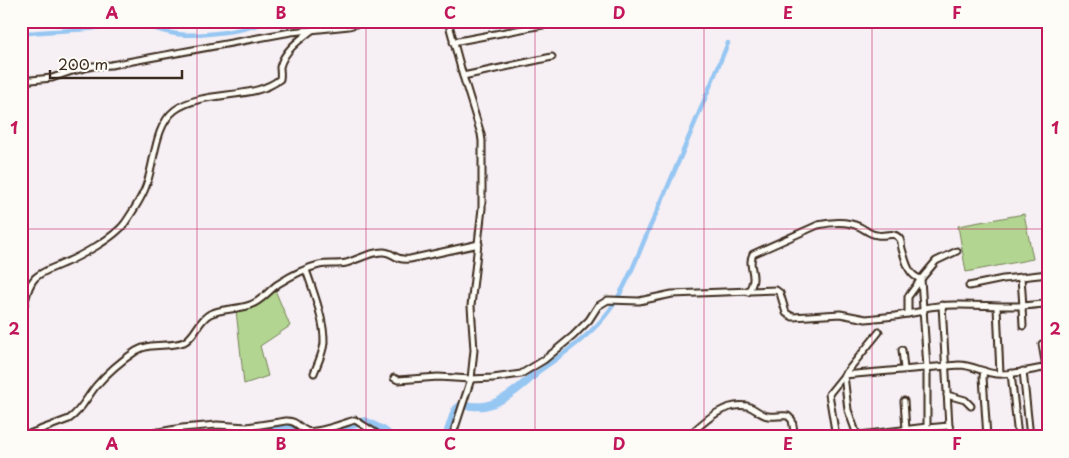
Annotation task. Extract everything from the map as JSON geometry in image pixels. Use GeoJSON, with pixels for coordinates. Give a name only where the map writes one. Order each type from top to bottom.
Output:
{"type":"FeatureCollection","features":[{"type":"Feature","properties":{"kind":"street"},"geometry":{"type":"LineString","coordinates":[[21,82],[52,78],[93,66],[111,65],[291,32],[349,26],[367,21]]}},
{"type":"Feature","properties":{"kind":"street"},"geometry":{"type":"LineString","coordinates":[[448,21],[482,141],[482,208],[471,306],[474,350],[471,379],[452,437]]}},
{"type":"Feature","properties":{"kind":"street"},"geometry":{"type":"LineString","coordinates":[[453,42],[564,21]]}},
{"type":"Feature","properties":{"kind":"street"},"geometry":{"type":"LineString","coordinates":[[21,314],[30,284],[34,279],[42,273],[90,251],[123,226],[146,186],[153,166],[163,122],[176,109],[195,100],[249,92],[275,82],[280,79],[280,68],[284,57],[291,48],[312,30]]}},
{"type":"Feature","properties":{"kind":"street"},"geometry":{"type":"LineString","coordinates":[[463,76],[552,57]]}},
{"type":"Feature","properties":{"kind":"street"},"geometry":{"type":"LineString","coordinates":[[748,292],[754,278],[751,260],[753,254],[793,235],[826,223],[848,224],[860,227],[875,235],[892,234],[897,236],[901,241],[910,272],[914,277],[922,279]]}},
{"type":"Feature","properties":{"kind":"street"},"geometry":{"type":"LineString","coordinates":[[26,436],[70,419],[97,385],[117,365],[138,350],[186,341],[193,335],[204,318],[211,313],[249,306],[278,284],[320,264],[345,263],[382,252],[390,253],[402,260],[479,244]]}},
{"type":"Feature","properties":{"kind":"street"},"geometry":{"type":"LineString","coordinates":[[908,314],[908,297],[922,279],[936,262],[957,251]]}},
{"type":"Feature","properties":{"kind":"street"},"geometry":{"type":"LineString","coordinates":[[306,270],[315,297],[324,340],[322,354],[314,372]]}},
{"type":"Feature","properties":{"kind":"street"},"geometry":{"type":"LineString","coordinates":[[969,286],[1048,274]]}},
{"type":"Feature","properties":{"kind":"street"},"geometry":{"type":"LineString","coordinates":[[1021,277],[1023,326]]}},
{"type":"Feature","properties":{"kind":"street"},"geometry":{"type":"LineString","coordinates":[[922,279],[927,368],[927,437]]}},
{"type":"Feature","properties":{"kind":"street"},"geometry":{"type":"LineString","coordinates":[[394,378],[398,380],[438,377],[471,379],[515,376],[529,370],[574,336],[589,320],[598,306],[608,300],[645,300],[687,293],[778,290],[785,312],[792,317],[840,314],[870,319],[908,314],[942,305],[966,304],[1022,307],[1048,303]]}},
{"type":"Feature","properties":{"kind":"street"},"geometry":{"type":"LineString","coordinates":[[942,305],[949,426],[954,437]]}},
{"type":"Feature","properties":{"kind":"street"},"geometry":{"type":"LineString","coordinates":[[997,307],[1000,374]]}},
{"type":"Feature","properties":{"kind":"street"},"geometry":{"type":"LineString","coordinates":[[836,437],[829,395],[879,332]]}},
{"type":"Feature","properties":{"kind":"street"},"geometry":{"type":"LineString","coordinates":[[844,375],[965,365],[1000,374],[1011,373],[1047,367],[1042,344]]}},
{"type":"Feature","properties":{"kind":"street"},"geometry":{"type":"LineString","coordinates":[[902,350],[904,369]]}},
{"type":"Feature","properties":{"kind":"street"},"geometry":{"type":"LineString","coordinates":[[984,371],[987,437]]}},
{"type":"Feature","properties":{"kind":"street"},"geometry":{"type":"LineString","coordinates":[[1023,371],[1030,437]]}},
{"type":"Feature","properties":{"kind":"street"},"geometry":{"type":"LineString","coordinates":[[1011,373],[1018,437]]}},
{"type":"Feature","properties":{"kind":"street"},"geometry":{"type":"LineString","coordinates":[[844,375],[848,410],[858,436]]}},
{"type":"Feature","properties":{"kind":"street"},"geometry":{"type":"LineString","coordinates":[[948,395],[965,400],[971,406]]}},
{"type":"Feature","properties":{"kind":"street"},"geometry":{"type":"LineString","coordinates":[[904,401],[906,430]]}},
{"type":"Feature","properties":{"kind":"street"},"geometry":{"type":"LineString","coordinates":[[687,437],[710,417],[724,409],[739,406],[752,408],[764,416],[788,416],[792,420],[795,437]]}},
{"type":"Feature","properties":{"kind":"street"},"geometry":{"type":"LineString","coordinates":[[148,437],[162,431],[217,425],[247,427],[291,420],[307,431],[315,432],[355,420],[382,437]]}},
{"type":"Feature","properties":{"kind":"street"},"geometry":{"type":"LineString","coordinates":[[843,437],[890,434],[906,430],[949,426]]}},
{"type":"Feature","properties":{"kind":"street"},"geometry":{"type":"LineString","coordinates":[[696,430],[699,437]]}},
{"type":"Feature","properties":{"kind":"green space"},"geometry":{"type":"Polygon","coordinates":[[[1024,214],[1033,259],[966,272],[958,226],[1024,214]]]}},
{"type":"Feature","properties":{"kind":"green space"},"geometry":{"type":"Polygon","coordinates":[[[275,290],[290,326],[260,346],[268,376],[244,384],[236,310],[253,307],[275,290]]]}},
{"type":"Feature","properties":{"kind":"waterway"},"geometry":{"type":"LineString","coordinates":[[21,34],[91,29],[124,22],[170,33],[198,35],[248,28],[267,21]]}},
{"type":"Feature","properties":{"kind":"waterway"},"geometry":{"type":"LineString","coordinates":[[534,375],[574,346],[593,329],[609,311],[621,292],[670,183],[728,43]]}},
{"type":"Feature","properties":{"kind":"waterway"},"geometry":{"type":"LineString","coordinates":[[446,437],[455,410],[460,406],[491,405],[517,389],[534,375]]}},
{"type":"Feature","properties":{"kind":"waterway"},"geometry":{"type":"LineString","coordinates":[[317,437],[365,421],[392,437]]}},
{"type":"Feature","properties":{"kind":"waterway"},"geometry":{"type":"LineString","coordinates":[[240,437],[274,428],[291,429],[306,437]]}}]}
